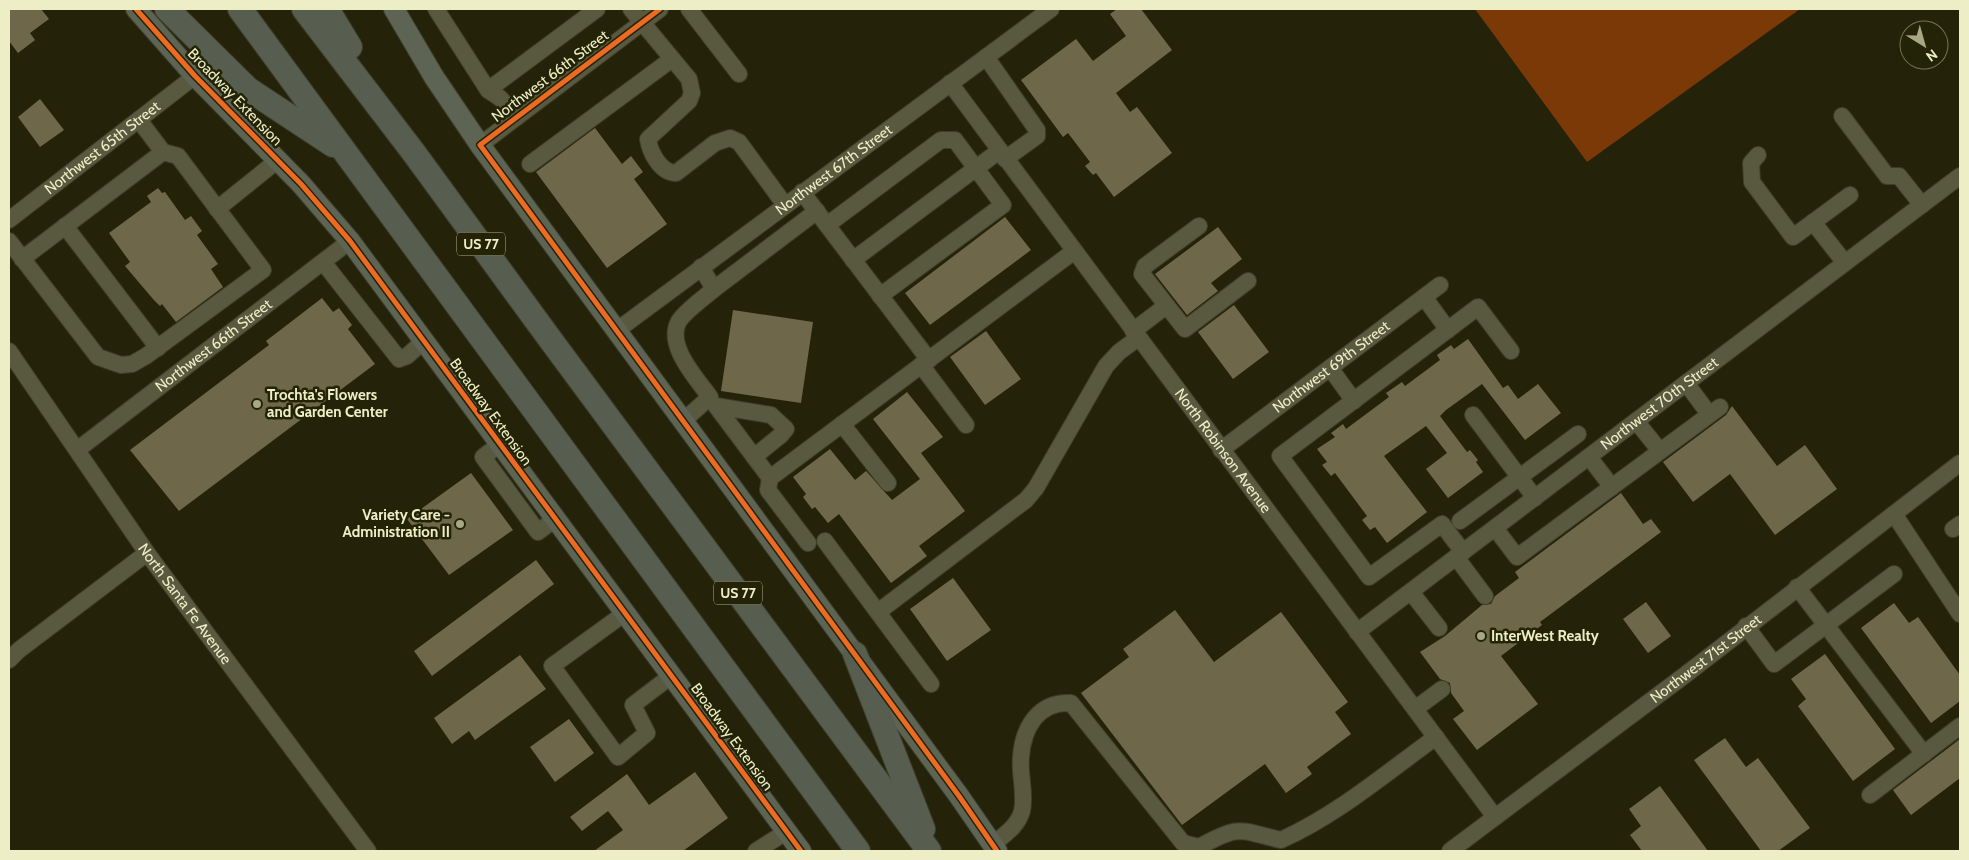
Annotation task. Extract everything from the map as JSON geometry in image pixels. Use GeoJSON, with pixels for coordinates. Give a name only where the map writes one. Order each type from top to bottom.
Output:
{"type":"FeatureCollection","features":[{"type":"Feature","properties":{"kind":"highway"},"geometry":{"type":"LineString","coordinates":[[167,9],[248,89],[348,154]]}},
{"type":"Feature","properties":{"kind":"highway"},"geometry":{"type":"LineString","coordinates":[[240,9],[858,851]]}},
{"type":"Feature","properties":{"kind":"highway","name":"US 77"},"geometry":{"type":"LineString","coordinates":[[304,9],[414,153],[546,335],[930,851]]}},
{"type":"Feature","properties":{"kind":"highway"},"geometry":{"type":"LineString","coordinates":[[327,9],[414,153]]}},
{"type":"Feature","properties":{"kind":"highway"},"geometry":{"type":"LineString","coordinates":[[854,654],[930,851]]}},
{"type":"Feature","properties":{"kind":"main road","name":"Broadway Extension"},"geometry":{"type":"LineString","coordinates":[[136,9],[196,76],[278,160],[350,241],[800,851]]}},
{"type":"Feature","properties":{"kind":"main road"},"geometry":{"type":"LineString","coordinates":[[398,10],[434,77],[480,145],[995,848]]}},
{"type":"Feature","properties":{"kind":"street"},"geometry":{"type":"LineString","coordinates":[[436,9],[488,90],[500,98],[517,117]]}},
{"type":"Feature","properties":{"kind":"street"},"geometry":{"type":"LineString","coordinates":[[488,90],[597,9]]}},
{"type":"Feature","properties":{"kind":"street"},"geometry":{"type":"LineString","coordinates":[[631,9],[689,79],[692,93],[689,101],[648,139],[661,167],[668,173],[676,173],[716,142],[730,138],[739,142],[785,205]]}},
{"type":"Feature","properties":{"kind":"street","name":"Northwest 66th Street"},"geometry":{"type":"LineString","coordinates":[[480,145],[660,9]]}},
{"type":"Feature","properties":{"kind":"street"},"geometry":{"type":"LineString","coordinates":[[688,9],[739,74]]}},
{"type":"Feature","properties":{"kind":"street","name":"Northwest 67th Street"},"geometry":{"type":"LineString","coordinates":[[616,331],[1051,9]]}},
{"type":"Feature","properties":{"kind":"street"},"geometry":{"type":"LineString","coordinates":[[853,260],[976,168],[1037,136],[1037,130],[986,57]]}},
{"type":"Feature","properties":{"kind":"street"},"geometry":{"type":"LineString","coordinates":[[530,164],[672,59]]}},
{"type":"Feature","properties":{"kind":"street","name":"Northwest 65th Street"},"geometry":{"type":"LineString","coordinates":[[9,220],[196,76]]}},
{"type":"Feature","properties":{"kind":"street","name":"North Robinson Avenue"},"geometry":{"type":"LineString","coordinates":[[950,83],[1073,252],[1495,817]]}},
{"type":"Feature","properties":{"kind":"street"},"geometry":{"type":"LineString","coordinates":[[1842,116],[1887,176],[1899,176],[1922,205]]}},
{"type":"Feature","properties":{"kind":"street"},"geometry":{"type":"LineString","coordinates":[[9,242],[98,357],[112,364],[132,364],[158,348],[263,270],[178,156],[163,152],[139,120]]}},
{"type":"Feature","properties":{"kind":"street"},"geometry":{"type":"LineString","coordinates":[[827,225],[941,140],[955,140],[976,168],[1003,205],[880,296]]}},
{"type":"Feature","properties":{"kind":"street"},"geometry":{"type":"LineString","coordinates":[[22,259],[163,152]]}},
{"type":"Feature","properties":{"kind":"street"},"geometry":{"type":"LineString","coordinates":[[1758,155],[1750,163],[1752,182],[1793,237],[1850,195]]}},
{"type":"Feature","properties":{"kind":"street"},"geometry":{"type":"LineString","coordinates":[[217,209],[278,160]]}},
{"type":"Feature","properties":{"kind":"street","name":"Northwest 70th Street"},"geometry":{"type":"LineString","coordinates":[[1357,632],[1960,176]]}},
{"type":"Feature","properties":{"kind":"street"},"geometry":{"type":"LineString","coordinates":[[802,192],[880,296],[966,425]]}},
{"type":"Feature","properties":{"kind":"street"},"geometry":{"type":"LineString","coordinates":[[770,478],[683,360],[676,336],[679,321],[714,289],[816,211]]}},
{"type":"Feature","properties":{"kind":"street"},"geometry":{"type":"LineString","coordinates":[[1813,222],[1845,263]]}},
{"type":"Feature","properties":{"kind":"street"},"geometry":{"type":"LineString","coordinates":[[65,226],[158,348]]}},
{"type":"Feature","properties":{"kind":"street"},"geometry":{"type":"LineString","coordinates":[[1199,226],[1146,266],[1142,274],[1185,329],[1248,281]]}},
{"type":"Feature","properties":{"kind":"street","name":"Northwest 66th Street"},"geometry":{"type":"LineString","coordinates":[[77,450],[350,241]]}},
{"type":"Feature","properties":{"kind":"street"},"geometry":{"type":"LineString","coordinates":[[808,543],[768,490],[770,478],[1073,252]]}},
{"type":"Feature","properties":{"kind":"street"},"geometry":{"type":"LineString","coordinates":[[323,262],[398,359],[407,356],[424,342]]}},
{"type":"Feature","properties":{"kind":"street"},"geometry":{"type":"LineString","coordinates":[[702,267],[714,289]]}},
{"type":"Feature","properties":{"kind":"street","name":"Northwest 69th Street"},"geometry":{"type":"LineString","coordinates":[[1221,450],[1440,285]]}},
{"type":"Feature","properties":{"kind":"street"},"geometry":{"type":"LineString","coordinates":[[1424,297],[1448,330]]}},
{"type":"Feature","properties":{"kind":"street"},"geometry":{"type":"LineString","coordinates":[[878,612],[1026,500],[1036,488],[1106,366],[1166,306]]}},
{"type":"Feature","properties":{"kind":"street"},"geometry":{"type":"LineString","coordinates":[[1485,596],[1442,524],[1369,577],[1280,456],[1478,308],[1511,351]]}},
{"type":"Feature","properties":{"kind":"street","name":"North Santa Fe Avenue"},"geometry":{"type":"LineString","coordinates":[[12,361],[77,450],[147,553],[368,851]]}},
{"type":"Feature","properties":{"kind":"street"},"geometry":{"type":"LineString","coordinates":[[1330,368],[1354,401]]}},
{"type":"Feature","properties":{"kind":"street"},"geometry":{"type":"LineString","coordinates":[[1495,528],[1517,558],[1714,410],[1686,383]]}},
{"type":"Feature","properties":{"kind":"street"},"geometry":{"type":"LineString","coordinates":[[683,421],[713,401],[771,415],[786,429],[782,436],[754,457]]}},
{"type":"Feature","properties":{"kind":"street"},"geometry":{"type":"LineString","coordinates":[[1473,415],[1535,498]]}},
{"type":"Feature","properties":{"kind":"street"},"geometry":{"type":"LineString","coordinates":[[1636,421],[1660,451]]}},
{"type":"Feature","properties":{"kind":"street"},"geometry":{"type":"LineString","coordinates":[[842,424],[888,483]]}},
{"type":"Feature","properties":{"kind":"street"},"geometry":{"type":"LineString","coordinates":[[1460,521],[1578,434]]}},
{"type":"Feature","properties":{"kind":"street"},"geometry":{"type":"LineString","coordinates":[[1589,457],[1612,487]]}},
{"type":"Feature","properties":{"kind":"street","name":"Northwest 71st Street"},"geometry":{"type":"LineString","coordinates":[[1450,851],[1685,675],[1746,626],[1960,463]]}},
{"type":"Feature","properties":{"kind":"street"},"geometry":{"type":"LineString","coordinates":[[1894,514],[1960,614]]}},
{"type":"Feature","properties":{"kind":"street"},"geometry":{"type":"LineString","coordinates":[[825,541],[931,684]]}},
{"type":"Feature","properties":{"kind":"street"},"geometry":{"type":"LineString","coordinates":[[9,660],[19,650],[147,553]]}},
{"type":"Feature","properties":{"kind":"street"},"geometry":{"type":"LineString","coordinates":[[1746,626],[1774,664],[1894,574]]}},
{"type":"Feature","properties":{"kind":"street"},"geometry":{"type":"LineString","coordinates":[[1798,587],[1924,754]]}},
{"type":"Feature","properties":{"kind":"street"},"geometry":{"type":"LineString","coordinates":[[1411,592],[1439,628]]}},
{"type":"Feature","properties":{"kind":"street"},"geometry":{"type":"LineString","coordinates":[[625,613],[552,666],[618,757],[647,732],[632,705],[671,676]]}},
{"type":"Feature","properties":{"kind":"street"},"geometry":{"type":"LineString","coordinates":[[1415,709],[1442,689]]}},
{"type":"Feature","properties":{"kind":"street"},"geometry":{"type":"LineString","coordinates":[[995,848],[1017,823],[1022,809],[1021,756],[1028,728],[1040,710],[1058,702],[1071,703],[1183,843],[1199,847],[1228,832],[1244,829],[1281,840],[1298,833],[1326,816],[1436,737]]}},
{"type":"Feature","properties":{"kind":"street"},"geometry":{"type":"LineString","coordinates":[[1870,795],[1960,726]]}},
{"type":"Feature","properties":{"kind":"street"},"geometry":{"type":"LineString","coordinates":[[756,851],[786,832]]}},
{"type":"Feature","properties":{"kind":"shaded area"},"geometry":{"type":"Polygon","coordinates":[[[1475,9],[1800,9],[1587,162],[1475,9]]]}},
{"type":"Feature","properties":{"kind":"building"},"geometry":{"type":"Polygon","coordinates":[[[9,9],[41,9],[49,19],[30,33],[35,40],[18,53],[9,41],[9,9]]]}},
{"type":"Feature","properties":{"kind":"building"},"geometry":{"type":"Polygon","coordinates":[[[1117,9],[1141,9],[1172,50],[1116,93],[1130,112],[1137,107],[1172,153],[1114,197],[1096,173],[1093,175],[1085,166],[1090,162],[1068,133],[1063,137],[1021,80],[1076,39],[1093,61],[1126,36],[1110,14],[1117,9]]]}},
{"type":"Feature","properties":{"kind":"building"},"geometry":{"type":"Polygon","coordinates":[[[40,99],[64,130],[40,147],[18,117],[40,99]]]}},
{"type":"Feature","properties":{"kind":"building"},"geometry":{"type":"Polygon","coordinates":[[[595,128],[622,164],[631,156],[643,172],[634,179],[667,224],[607,268],[536,172],[595,128]]]}},
{"type":"Feature","properties":{"kind":"building"},"geometry":{"type":"Polygon","coordinates":[[[158,188],[162,193],[165,192],[185,220],[191,216],[202,231],[197,235],[218,264],[211,269],[223,287],[176,322],[162,304],[160,306],[153,299],[125,266],[130,262],[109,233],[151,202],[147,196],[158,188]]]}},
{"type":"Feature","properties":{"kind":"building"},"geometry":{"type":"Polygon","coordinates":[[[1005,217],[1031,250],[930,325],[905,293],[1005,217]]]}},
{"type":"Feature","properties":{"kind":"building"},"geometry":{"type":"Polygon","coordinates":[[[1218,227],[1242,259],[1211,283],[1218,291],[1187,315],[1155,274],[1218,227]]]}},
{"type":"Feature","properties":{"kind":"building","name":"Trochta's Flowers and Garden Center"},"geometry":{"type":"Polygon","coordinates":[[[322,298],[333,312],[339,308],[352,325],[348,329],[375,364],[179,511],[130,450],[269,345],[266,341],[322,298]]]}},
{"type":"Feature","properties":{"kind":"building"},"geometry":{"type":"Polygon","coordinates":[[[1234,305],[1269,352],[1233,379],[1198,332],[1234,305]]]}},
{"type":"Feature","properties":{"kind":"building"},"geometry":{"type":"Polygon","coordinates":[[[733,310],[813,322],[801,403],[721,391],[733,310]]]}},
{"type":"Feature","properties":{"kind":"building"},"geometry":{"type":"Polygon","coordinates":[[[986,331],[1021,379],[985,405],[950,357],[986,331]]]}},
{"type":"Feature","properties":{"kind":"building"},"geometry":{"type":"Polygon","coordinates":[[[1468,339],[1503,388],[1508,385],[1518,399],[1538,384],[1561,413],[1525,440],[1482,384],[1446,410],[1440,416],[1467,452],[1470,450],[1478,460],[1476,462],[1483,472],[1448,498],[1426,469],[1447,453],[1426,426],[1384,456],[1427,512],[1387,543],[1375,527],[1370,530],[1362,520],[1367,516],[1335,473],[1331,476],[1322,465],[1327,462],[1317,449],[1335,437],[1331,433],[1343,424],[1346,429],[1389,397],[1386,393],[1402,382],[1405,386],[1440,360],[1437,355],[1451,345],[1454,349],[1468,339]]]}},
{"type":"Feature","properties":{"kind":"building"},"geometry":{"type":"Polygon","coordinates":[[[907,392],[943,437],[921,453],[965,511],[919,546],[927,556],[891,583],[839,514],[828,523],[815,507],[812,509],[803,497],[806,494],[793,477],[830,449],[855,480],[866,471],[892,500],[920,479],[873,419],[907,392]]]}},
{"type":"Feature","properties":{"kind":"building"},"geometry":{"type":"Polygon","coordinates":[[[1732,406],[1777,466],[1805,445],[1837,489],[1775,535],[1730,474],[1693,502],[1663,462],[1726,415],[1732,406]]]}},
{"type":"Feature","properties":{"kind":"building","name":"Variety Care - Administration II"},"geometry":{"type":"Polygon","coordinates":[[[471,473],[513,530],[449,575],[407,519],[471,473]]]}},
{"type":"Feature","properties":{"kind":"building"},"geometry":{"type":"Polygon","coordinates":[[[1621,493],[1643,524],[1651,519],[1661,532],[1540,622],[1542,625],[1501,656],[1538,704],[1477,750],[1453,719],[1464,711],[1451,693],[1450,683],[1440,679],[1420,652],[1445,636],[1482,605],[1491,604],[1495,596],[1519,578],[1515,572],[1621,493]]]}},
{"type":"Feature","properties":{"kind":"building"},"geometry":{"type":"Polygon","coordinates":[[[536,560],[554,584],[432,676],[414,651],[536,560]]]}},
{"type":"Feature","properties":{"kind":"building"},"geometry":{"type":"Polygon","coordinates":[[[953,578],[991,630],[947,661],[910,609],[953,578]]]}},
{"type":"Feature","properties":{"kind":"building"},"geometry":{"type":"Polygon","coordinates":[[[1646,602],[1671,636],[1648,653],[1623,619],[1646,602]]]}},
{"type":"Feature","properties":{"kind":"building"},"geometry":{"type":"Polygon","coordinates":[[[1894,603],[1909,623],[1918,617],[1960,675],[1960,701],[1931,723],[1861,628],[1894,603]]]}},
{"type":"Feature","properties":{"kind":"building"},"geometry":{"type":"Polygon","coordinates":[[[1175,610],[1214,662],[1281,612],[1348,702],[1335,712],[1351,734],[1307,767],[1312,774],[1286,793],[1265,764],[1182,825],[1081,693],[1129,657],[1123,649],[1175,610]]]}},
{"type":"Feature","properties":{"kind":"building"},"geometry":{"type":"Polygon","coordinates":[[[1825,654],[1895,749],[1853,781],[1798,706],[1806,699],[1791,679],[1825,654]]]}},
{"type":"Feature","properties":{"kind":"building"},"geometry":{"type":"Polygon","coordinates":[[[520,655],[546,689],[475,740],[469,731],[452,744],[434,718],[520,655]]]}},
{"type":"Feature","properties":{"kind":"building"},"geometry":{"type":"Polygon","coordinates":[[[569,719],[594,753],[555,782],[530,747],[569,719]]]}},
{"type":"Feature","properties":{"kind":"building"},"geometry":{"type":"Polygon","coordinates":[[[1725,738],[1746,767],[1758,758],[1810,828],[1778,851],[1761,851],[1694,760],[1725,738]]]}},
{"type":"Feature","properties":{"kind":"building"},"geometry":{"type":"Polygon","coordinates":[[[1960,739],[1960,778],[1911,815],[1893,790],[1960,739]]]}},
{"type":"Feature","properties":{"kind":"building"},"geometry":{"type":"Polygon","coordinates":[[[695,772],[728,818],[683,851],[594,851],[623,830],[608,811],[582,831],[570,817],[627,774],[649,805],[695,772]]]}},
{"type":"Feature","properties":{"kind":"building"},"geometry":{"type":"Polygon","coordinates":[[[1660,786],[1708,851],[1642,851],[1630,835],[1641,826],[1629,809],[1660,786]]]}},
{"type":"Feature","properties":{"kind":"cycle path"},"geometry":{"type":"LineString","coordinates":[[136,9],[195,76],[301,184],[350,241],[801,851]]}},
{"type":"Feature","properties":{"kind":"cycle path"},"geometry":{"type":"LineString","coordinates":[[660,9],[480,145],[959,796],[997,851]]}},
{"type":"Feature","properties":{"kind":"place","name":"Trochta's Flowers and Garden Center"},"geometry":{"type":"Point","coordinates":[257,404]}},
{"type":"Feature","properties":{"kind":"place","name":"Variety Care - Administration II"},"geometry":{"type":"Point","coordinates":[460,524]}},
{"type":"Feature","properties":{"kind":"place","name":"InterWest Realty"},"geometry":{"type":"Point","coordinates":[1481,636]}}]}
